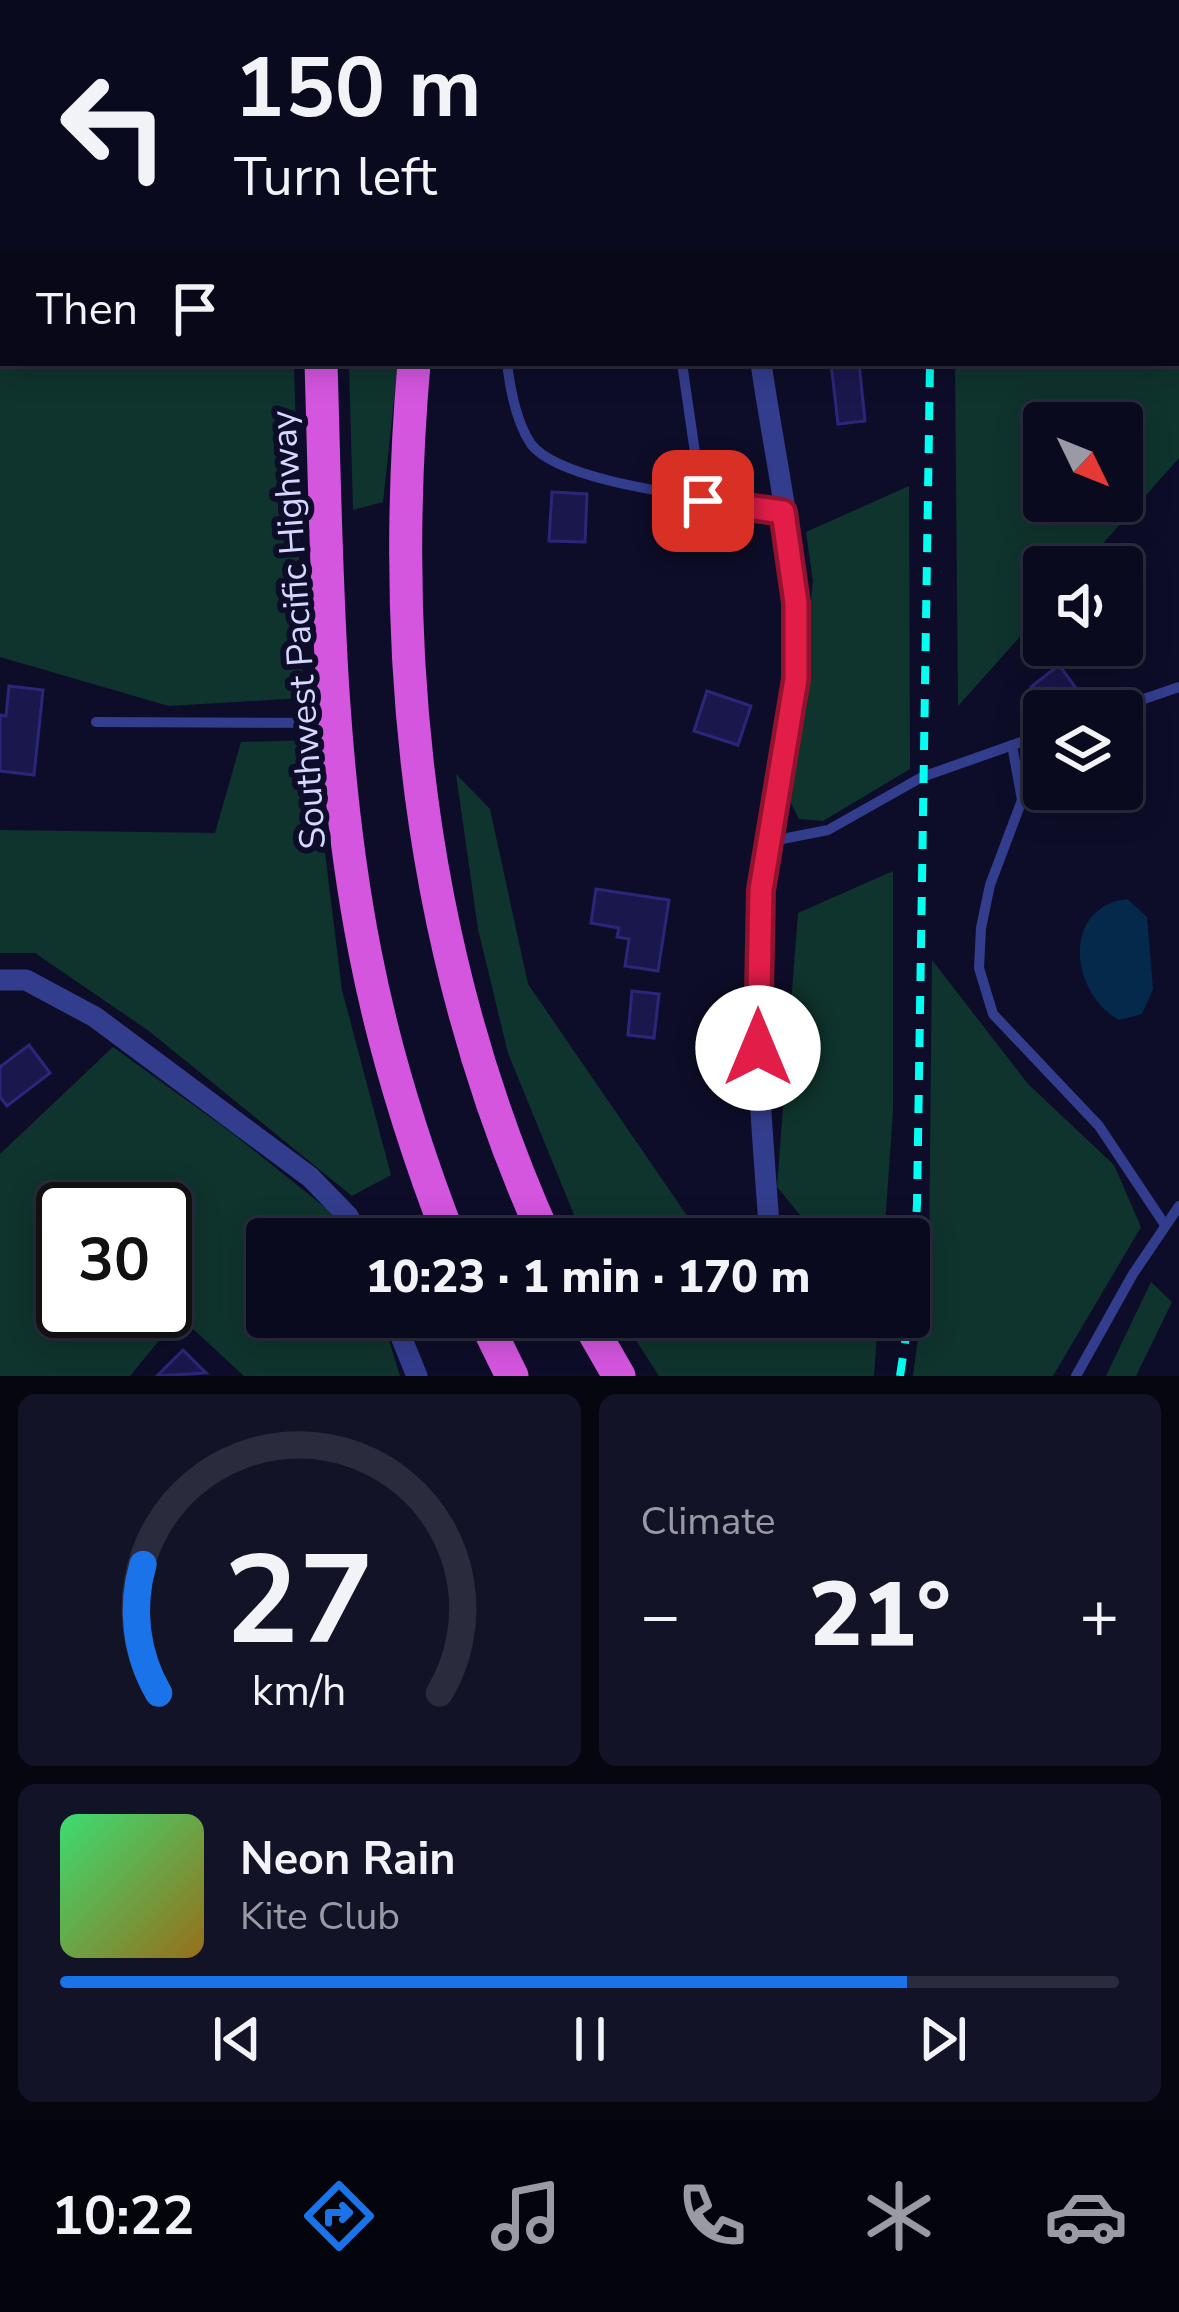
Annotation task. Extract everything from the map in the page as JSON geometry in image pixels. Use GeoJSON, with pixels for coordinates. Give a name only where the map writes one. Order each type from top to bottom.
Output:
{"type":"FeatureCollection","features":[{"type":"Feature","properties":{"kind":"highway","name":"Southwest Pacific Highway"},"geometry":{"type":"LineString","coordinates":[[321,366],[336,723],[364,952],[396,1082],[443,1218]]}},
{"type":"Feature","properties":{"kind":"highway"},"geometry":{"type":"LineString","coordinates":[[414,366],[404,590],[420,803],[469,1030],[537,1218]]}},
{"type":"Feature","properties":{"kind":"highway"},"geometry":{"type":"LineString","coordinates":[[493,1338],[512,1376]]}},
{"type":"Feature","properties":{"kind":"highway"},"geometry":{"type":"LineString","coordinates":[[597,1338],[619,1376]]}},
{"type":"Feature","properties":{"kind":"street"},"geometry":{"type":"LineString","coordinates":[[760,366],[796,603],[796,679],[767,842],[758,938],[769,1218]]}},
{"type":"Feature","properties":{"kind":"street"},"geometry":{"type":"LineString","coordinates":[[0,980],[26,980],[95,1017],[310,1177],[349,1218]]}},
{"type":"Feature","properties":{"kind":"street"},"geometry":{"type":"LineString","coordinates":[[402,1338],[417,1376]]}},
{"type":"Feature","properties":{"kind":"lane"},"geometry":{"type":"LineString","coordinates":[[507,366],[510,392],[532,446],[575,470],[703,501],[783,512]]}},
{"type":"Feature","properties":{"kind":"lane"},"geometry":{"type":"LineString","coordinates":[[682,366],[703,501]]}},
{"type":"Feature","properties":{"kind":"lane"},"geometry":{"type":"LineString","coordinates":[[1143,699],[1179,687]]}},
{"type":"Feature","properties":{"kind":"lane"},"geometry":{"type":"LineString","coordinates":[[96,722],[336,723]]}},
{"type":"Feature","properties":{"kind":"lane"},"geometry":{"type":"LineString","coordinates":[[767,842],[828,830],[922,777],[1023,741]]}},
{"type":"Feature","properties":{"kind":"lane"},"geometry":{"type":"LineString","coordinates":[[1012,745],[1022,800],[990,885],[981,928],[979,968],[993,1014],[1099,1126],[1165,1225]]}},
{"type":"Feature","properties":{"kind":"lane"},"geometry":{"type":"LineString","coordinates":[[1076,1376],[1179,1206]]}},
{"type":"Feature","properties":{"kind":"green space"},"geometry":{"type":"Polygon","coordinates":[[[0,366],[294,366],[303,698],[169,706],[0,657],[0,366]]]}},
{"type":"Feature","properties":{"kind":"green space"},"geometry":{"type":"Polygon","coordinates":[[[349,366],[398,366],[383,502],[353,510],[349,366]]]}},
{"type":"Feature","properties":{"kind":"green space"},"geometry":{"type":"Polygon","coordinates":[[[955,366],[1179,366],[1179,458],[1143,498],[1143,402],[1023,402],[1023,522],[1122,522],[1101,546],[1023,546],[1023,633],[958,706],[955,366]]]}},
{"type":"Feature","properties":{"kind":"green space"},"geometry":{"type":"Polygon","coordinates":[[[909,486],[910,769],[823,821],[799,819],[789,799],[813,581],[806,532],[909,486]]]}},
{"type":"Feature","properties":{"kind":"green space"},"geometry":{"type":"Polygon","coordinates":[[[311,740],[342,990],[391,1175],[352,1196],[149,1031],[35,953],[0,953],[0,830],[215,833],[241,742],[311,740]]]}},
{"type":"Feature","properties":{"kind":"green space"},"geometry":{"type":"Polygon","coordinates":[[[456,774],[490,809],[528,984],[689,1218],[575,1218],[508,1053],[478,929],[456,774]]]}},
{"type":"Feature","properties":{"kind":"green space"},"geometry":{"type":"Polygon","coordinates":[[[893,871],[893,1111],[885,1218],[803,1218],[777,1187],[798,913],[893,871]]]}},
{"type":"Feature","properties":{"kind":"green space"},"geometry":{"type":"Polygon","coordinates":[[[932,960],[1028,1084],[1114,1165],[1141,1227],[1053,1376],[913,1376],[918,1338],[930,1338],[932,960]]]}},
{"type":"Feature","properties":{"kind":"green space"},"geometry":{"type":"Polygon","coordinates":[[[113,1047],[338,1218],[246,1218],[246,1338],[388,1338],[400,1376],[244,1376],[192,1328],[192,1182],[36,1182],[36,1338],[161,1338],[130,1376],[0,1376],[0,1154],[113,1047]]]}},
{"type":"Feature","properties":{"kind":"green space"},"geometry":{"type":"Polygon","coordinates":[[[1151,1282],[1172,1302],[1136,1376],[1106,1376],[1151,1282]]]}},
{"type":"Feature","properties":{"kind":"green space"},"geometry":{"type":"Polygon","coordinates":[[[635,1338],[877,1338],[874,1376],[659,1376],[635,1338]]]}},
{"type":"Feature","properties":{"kind":"water"},"geometry":{"type":"Polygon","coordinates":[[[1127,899],[1147,917],[1153,989],[1142,1014],[1119,1020],[1090,991],[1080,952],[1091,917],[1106,905],[1127,899]]]}},
{"type":"Feature","properties":{"kind":"building"},"geometry":{"type":"Polygon","coordinates":[[[831,366],[859,366],[865,421],[838,424],[831,366]]]}},
{"type":"Feature","properties":{"kind":"building"},"geometry":{"type":"Polygon","coordinates":[[[552,492],[587,494],[585,542],[549,541],[552,492]]]}},
{"type":"Feature","properties":{"kind":"building"},"geometry":{"type":"Polygon","coordinates":[[[1060,666],[1076,688],[1033,690],[1031,687],[1060,666]]]}},
{"type":"Feature","properties":{"kind":"building"},"geometry":{"type":"Polygon","coordinates":[[[9,686],[43,690],[34,775],[0,771],[0,715],[6,716],[9,686]]]}},
{"type":"Feature","properties":{"kind":"building"},"geometry":{"type":"Polygon","coordinates":[[[707,691],[751,706],[738,745],[694,731],[707,691]]]}},
{"type":"Feature","properties":{"kind":"building"},"geometry":{"type":"Polygon","coordinates":[[[596,889],[669,900],[658,971],[625,966],[629,939],[617,937],[619,928],[591,923],[596,889]]]}},
{"type":"Feature","properties":{"kind":"building"},"geometry":{"type":"Polygon","coordinates":[[[632,991],[659,994],[654,1038],[628,1035],[632,991]]]}},
{"type":"Feature","properties":{"kind":"building"},"geometry":{"type":"Polygon","coordinates":[[[29,1045],[50,1073],[7,1106],[0,1097],[0,1067],[29,1045]]]}},
{"type":"Feature","properties":{"kind":"building"},"geometry":{"type":"Polygon","coordinates":[[[183,1350],[206,1373],[157,1376],[183,1350]]]}},
{"type":"Feature","properties":{"kind":"railway"},"geometry":{"type":"LineString","coordinates":[[900,1376],[911,1303],[917,1204],[930,366]]}},
{"type":"Feature","properties":{"kind":"route"},"geometry":{"type":"LineString","coordinates":[[703,501],[783,512],[796,603],[794,708],[773,796],[761,890],[758,1048]]}}]}
